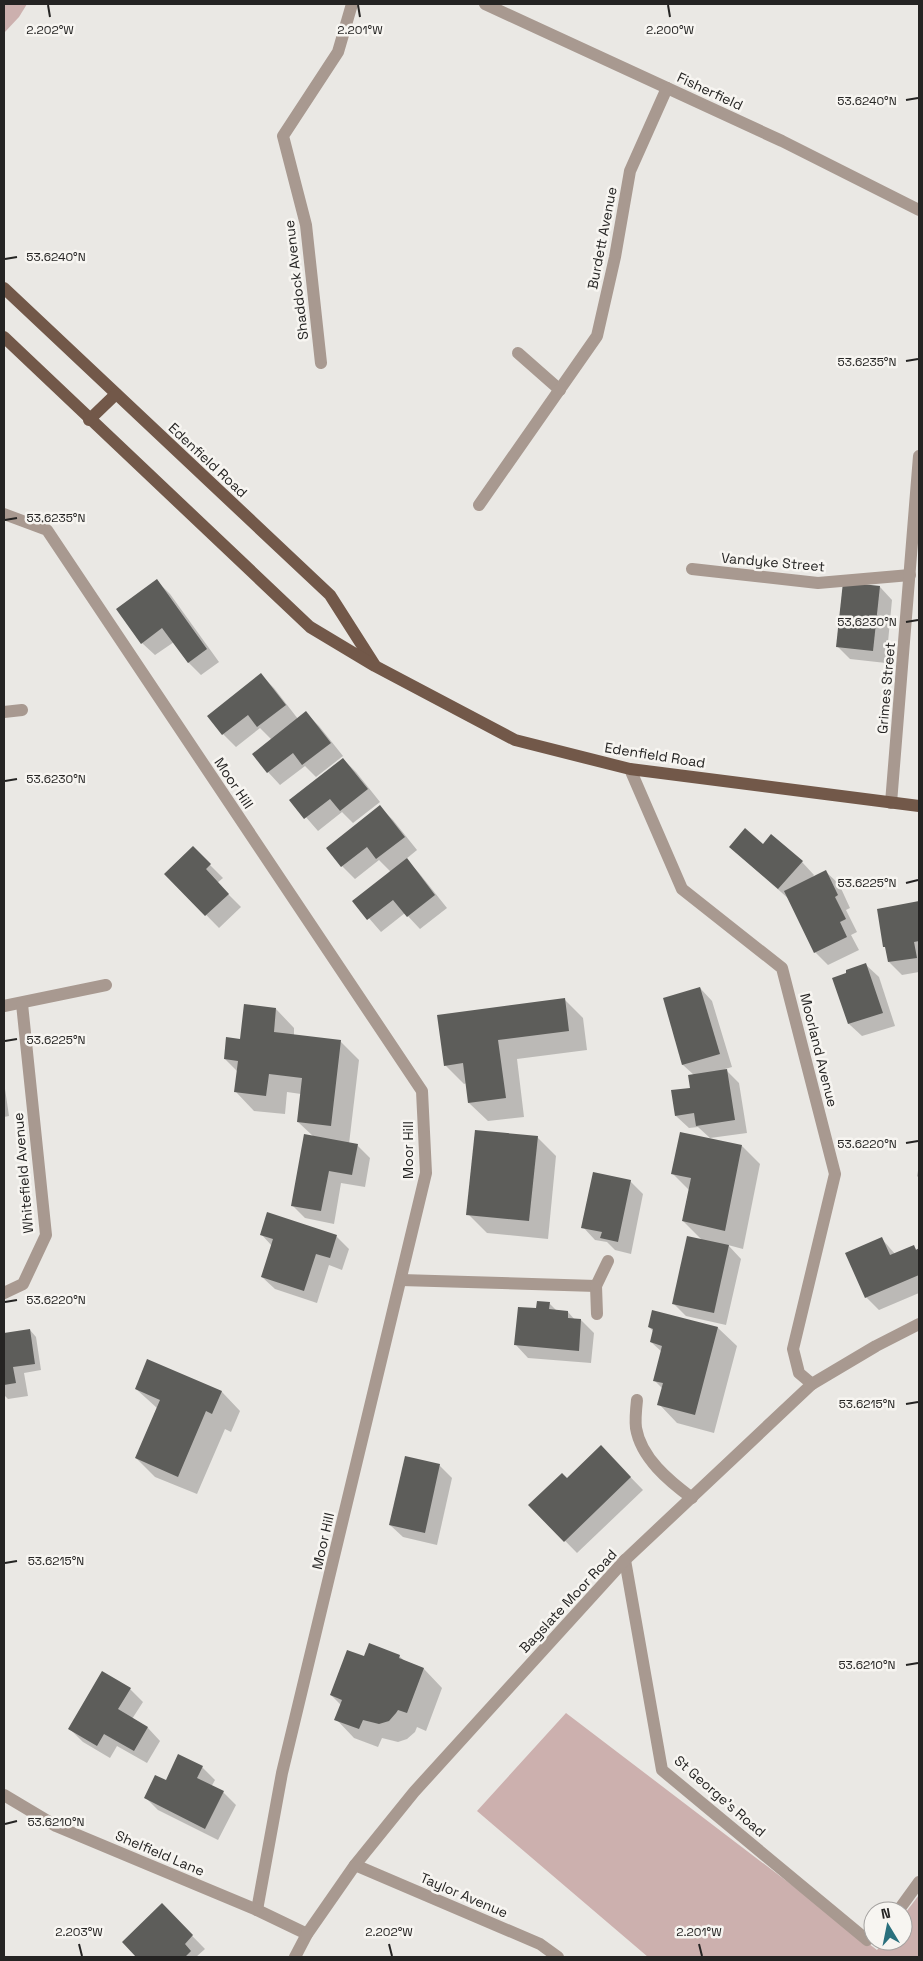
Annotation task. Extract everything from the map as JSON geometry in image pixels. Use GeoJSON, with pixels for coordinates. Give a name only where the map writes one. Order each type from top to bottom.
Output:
{"type":"FeatureCollection","features":[{"type":"Feature","properties":{"kind":"main road","name":"Edenfield Road"},"geometry":{"type":"LineString","coordinates":[[4,288],[330,595],[375,666]]}},
{"type":"Feature","properties":{"kind":"main road","name":"Edenfield Road"},"geometry":{"type":"LineString","coordinates":[[4,337],[89,420],[310,627],[375,666],[515,740],[630,769],[919,806]]}},
{"type":"Feature","properties":{"kind":"main road"},"geometry":{"type":"LineString","coordinates":[[89,420],[116,394]]}},
{"type":"Feature","properties":{"kind":"street","name":"Shaddock Avenue"},"geometry":{"type":"LineString","coordinates":[[321,363],[306,226],[283,136],[338,52],[352,4]]}},
{"type":"Feature","properties":{"kind":"street","name":"Fisherfield"},"geometry":{"type":"LineString","coordinates":[[485,4],[782,142],[919,210]]}},
{"type":"Feature","properties":{"kind":"street","name":"Burdett Avenue"},"geometry":{"type":"LineString","coordinates":[[479,505],[597,336],[615,257],[630,171],[668,88]]}},
{"type":"Feature","properties":{"kind":"street"},"geometry":{"type":"LineString","coordinates":[[518,353],[560,390]]}},
{"type":"Feature","properties":{"kind":"street","name":"Grimes Street"},"geometry":{"type":"LineString","coordinates":[[891,803],[914,606],[910,575],[919,456]]}},
{"type":"Feature","properties":{"kind":"street","name":"Moor Hill"},"geometry":{"type":"LineString","coordinates":[[4,514],[47,530],[422,1091],[426,1173],[282,1773],[257,1910]]}},
{"type":"Feature","properties":{"kind":"street","name":"Vandyke Street"},"geometry":{"type":"LineString","coordinates":[[692,569],[818,583],[910,575]]}},
{"type":"Feature","properties":{"kind":"street"},"geometry":{"type":"LineString","coordinates":[[4,712],[22,710]]}},
{"type":"Feature","properties":{"kind":"street","name":"Moorland Avenue"},"geometry":{"type":"LineString","coordinates":[[630,769],[682,889],[782,968],[835,1174],[793,1349],[799,1374],[812,1384]]}},
{"type":"Feature","properties":{"kind":"street"},"geometry":{"type":"LineString","coordinates":[[4,1006],[22,1004],[106,986]]}},
{"type":"Feature","properties":{"kind":"street","name":"Whitefield Avenue"},"geometry":{"type":"LineString","coordinates":[[4,1293],[23,1284],[46,1235],[22,1004]]}},
{"type":"Feature","properties":{"kind":"street"},"geometry":{"type":"LineString","coordinates":[[597,1314],[596,1286],[608,1261]]}},
{"type":"Feature","properties":{"kind":"street"},"geometry":{"type":"LineString","coordinates":[[400,1280],[596,1286]]}},
{"type":"Feature","properties":{"kind":"street","name":"Bagslate Moor Road"},"geometry":{"type":"LineString","coordinates":[[295,1957],[307,1934],[355,1865],[414,1792],[625,1560],[812,1384],[876,1346],[919,1324]]}},
{"type":"Feature","properties":{"kind":"street"},"geometry":{"type":"LineString","coordinates":[[637,1400],[636,1429],[646,1453],[665,1478],[692,1498]]}},
{"type":"Feature","properties":{"kind":"street","name":"St George's Road"},"geometry":{"type":"LineString","coordinates":[[625,1560],[662,1770],[863,1937]]}},
{"type":"Feature","properties":{"kind":"street","name":"Shelfield Lane"},"geometry":{"type":"LineString","coordinates":[[4,1795],[56,1826],[257,1910],[307,1934]]}},
{"type":"Feature","properties":{"kind":"street","name":"Taylor Avenue"},"geometry":{"type":"LineString","coordinates":[[355,1865],[540,1944],[558,1957]]}},
{"type":"Feature","properties":{"kind":"street"},"geometry":{"type":"LineString","coordinates":[[905,1901],[919,1882]]}},
{"type":"Feature","properties":{"kind":"shaded area"},"geometry":{"type":"Polygon","coordinates":[[[4,4],[27,4],[19,17],[4,33],[4,4]]]}},
{"type":"Feature","properties":{"kind":"shaded area"},"geometry":{"type":"Polygon","coordinates":[[[566,1713],[863,1939],[863,1951],[913,1951],[913,1903],[919,1895],[919,1957],[648,1957],[477,1811],[566,1713]]]}},
{"type":"Feature","properties":{"kind":"building"},"geometry":{"type":"Polygon","coordinates":[[[157,579],[207,649],[188,663],[162,628],[141,644],[116,609],[157,579]]]}},
{"type":"Feature","properties":{"kind":"building"},"geometry":{"type":"Polygon","coordinates":[[[843,582],[880,586],[873,651],[836,647],[843,582]]]}},
{"type":"Feature","properties":{"kind":"building"},"geometry":{"type":"Polygon","coordinates":[[[261,673],[286,705],[257,727],[248,715],[222,735],[207,716],[261,673]]]}},
{"type":"Feature","properties":{"kind":"building"},"geometry":{"type":"Polygon","coordinates":[[[306,711],[331,743],[302,765],[293,753],[267,773],[252,754],[306,711]]]}},
{"type":"Feature","properties":{"kind":"building"},"geometry":{"type":"Polygon","coordinates":[[[343,758],[368,789],[340,811],[330,799],[304,819],[289,800],[343,758]]]}},
{"type":"Feature","properties":{"kind":"building"},"geometry":{"type":"Polygon","coordinates":[[[380,805],[405,837],[376,859],[367,847],[341,867],[326,848],[380,805]]]}},
{"type":"Feature","properties":{"kind":"building"},"geometry":{"type":"Polygon","coordinates":[[[745,828],[763,844],[771,834],[803,861],[778,889],[729,847],[745,828]]]}},
{"type":"Feature","properties":{"kind":"building"},"geometry":{"type":"Polygon","coordinates":[[[193,846],[211,864],[206,869],[229,894],[205,916],[164,874],[193,846]]]}},
{"type":"Feature","properties":{"kind":"building"},"geometry":{"type":"Polygon","coordinates":[[[407,858],[435,895],[407,917],[393,900],[367,920],[352,901],[407,858]]]}},
{"type":"Feature","properties":{"kind":"building"},"geometry":{"type":"Polygon","coordinates":[[[826,870],[838,895],[835,897],[846,919],[840,922],[847,937],[814,953],[784,891],[826,870]]]}},
{"type":"Feature","properties":{"kind":"building"},"geometry":{"type":"Polygon","coordinates":[[[919,901],[919,941],[914,942],[917,958],[888,962],[885,947],[883,947],[877,909],[919,901]]]}},
{"type":"Feature","properties":{"kind":"building"},"geometry":{"type":"Polygon","coordinates":[[[866,963],[883,1013],[848,1024],[832,978],[846,973],[846,970],[866,963]]]}},
{"type":"Feature","properties":{"kind":"building"},"geometry":{"type":"Polygon","coordinates":[[[700,987],[720,1054],[682,1065],[663,998],[700,987]]]}},
{"type":"Feature","properties":{"kind":"building"},"geometry":{"type":"Polygon","coordinates":[[[565,998],[569,1031],[498,1040],[506,1098],[468,1103],[463,1063],[444,1066],[437,1015],[565,998]]]}},
{"type":"Feature","properties":{"kind":"building"},"geometry":{"type":"Polygon","coordinates":[[[244,1004],[276,1008],[274,1032],[341,1040],[331,1126],[297,1122],[302,1078],[269,1074],[266,1096],[234,1092],[238,1061],[224,1059],[226,1037],[240,1039],[244,1004]]]}},
{"type":"Feature","properties":{"kind":"building"},"geometry":{"type":"Polygon","coordinates":[[[727,1069],[735,1120],[696,1126],[694,1113],[675,1116],[671,1090],[690,1088],[688,1075],[727,1069]]]}},
{"type":"Feature","properties":{"kind":"building"},"geometry":{"type":"Polygon","coordinates":[[[475,1130],[538,1136],[529,1221],[466,1215],[475,1130]]]}},
{"type":"Feature","properties":{"kind":"building"},"geometry":{"type":"Polygon","coordinates":[[[680,1132],[742,1145],[725,1231],[682,1221],[691,1178],[671,1174],[680,1132]]]}},
{"type":"Feature","properties":{"kind":"building"},"geometry":{"type":"Polygon","coordinates":[[[304,1134],[358,1144],[352,1175],[329,1171],[321,1211],[291,1206],[304,1134]]]}},
{"type":"Feature","properties":{"kind":"building"},"geometry":{"type":"Polygon","coordinates":[[[593,1172],[631,1180],[618,1242],[600,1238],[602,1232],[581,1228],[593,1172]]]}},
{"type":"Feature","properties":{"kind":"building"},"geometry":{"type":"Polygon","coordinates":[[[267,1212],[337,1235],[330,1258],[316,1254],[304,1291],[261,1277],[273,1239],[260,1235],[267,1212]]]}},
{"type":"Feature","properties":{"kind":"building"},"geometry":{"type":"Polygon","coordinates":[[[687,1236],[729,1245],[714,1313],[672,1304],[687,1236]]]}},
{"type":"Feature","properties":{"kind":"building"},"geometry":{"type":"Polygon","coordinates":[[[882,1237],[890,1255],[914,1245],[916,1250],[919,1248],[919,1275],[865,1298],[845,1253],[882,1237]]]}},
{"type":"Feature","properties":{"kind":"building"},"geometry":{"type":"Polygon","coordinates":[[[537,1301],[550,1302],[549,1309],[568,1311],[568,1318],[581,1319],[579,1351],[514,1345],[518,1307],[536,1308],[537,1301]]]}},
{"type":"Feature","properties":{"kind":"building"},"geometry":{"type":"Polygon","coordinates":[[[652,1310],[718,1327],[695,1415],[657,1405],[663,1383],[653,1381],[662,1346],[650,1342],[653,1329],[648,1327],[652,1310]]]}},
{"type":"Feature","properties":{"kind":"building"},"geometry":{"type":"Polygon","coordinates":[[[30,1329],[35,1364],[13,1367],[16,1383],[4,1385],[4,1333],[30,1329]]]}},
{"type":"Feature","properties":{"kind":"building"},"geometry":{"type":"Polygon","coordinates":[[[147,1359],[222,1391],[212,1414],[206,1411],[178,1477],[135,1458],[160,1400],[135,1389],[147,1359]]]}},
{"type":"Feature","properties":{"kind":"building"},"geometry":{"type":"Polygon","coordinates":[[[601,1445],[631,1477],[564,1542],[528,1505],[562,1473],[567,1478],[601,1445]]]}},
{"type":"Feature","properties":{"kind":"building"},"geometry":{"type":"Polygon","coordinates":[[[405,1456],[440,1464],[425,1533],[389,1525],[405,1456]]]}},
{"type":"Feature","properties":{"kind":"building"},"geometry":{"type":"Polygon","coordinates":[[[369,1643],[400,1655],[399,1658],[424,1668],[407,1713],[398,1710],[389,1721],[379,1724],[363,1720],[359,1729],[334,1720],[342,1700],[330,1695],[347,1650],[364,1656],[369,1643]]]}},
{"type":"Feature","properties":{"kind":"building"},"geometry":{"type":"Polygon","coordinates":[[[102,1671],[131,1688],[118,1709],[148,1727],[134,1751],[104,1734],[97,1746],[68,1729],[102,1671]]]}},
{"type":"Feature","properties":{"kind":"building"},"geometry":{"type":"Polygon","coordinates":[[[178,1754],[203,1766],[197,1778],[224,1791],[205,1829],[144,1798],[155,1775],[166,1780],[178,1754]]]}},
{"type":"Feature","properties":{"kind":"building"},"geometry":{"type":"Polygon","coordinates":[[[162,1903],[193,1935],[185,1944],[191,1951],[185,1957],[136,1957],[122,1942],[162,1903]]]}}]}
